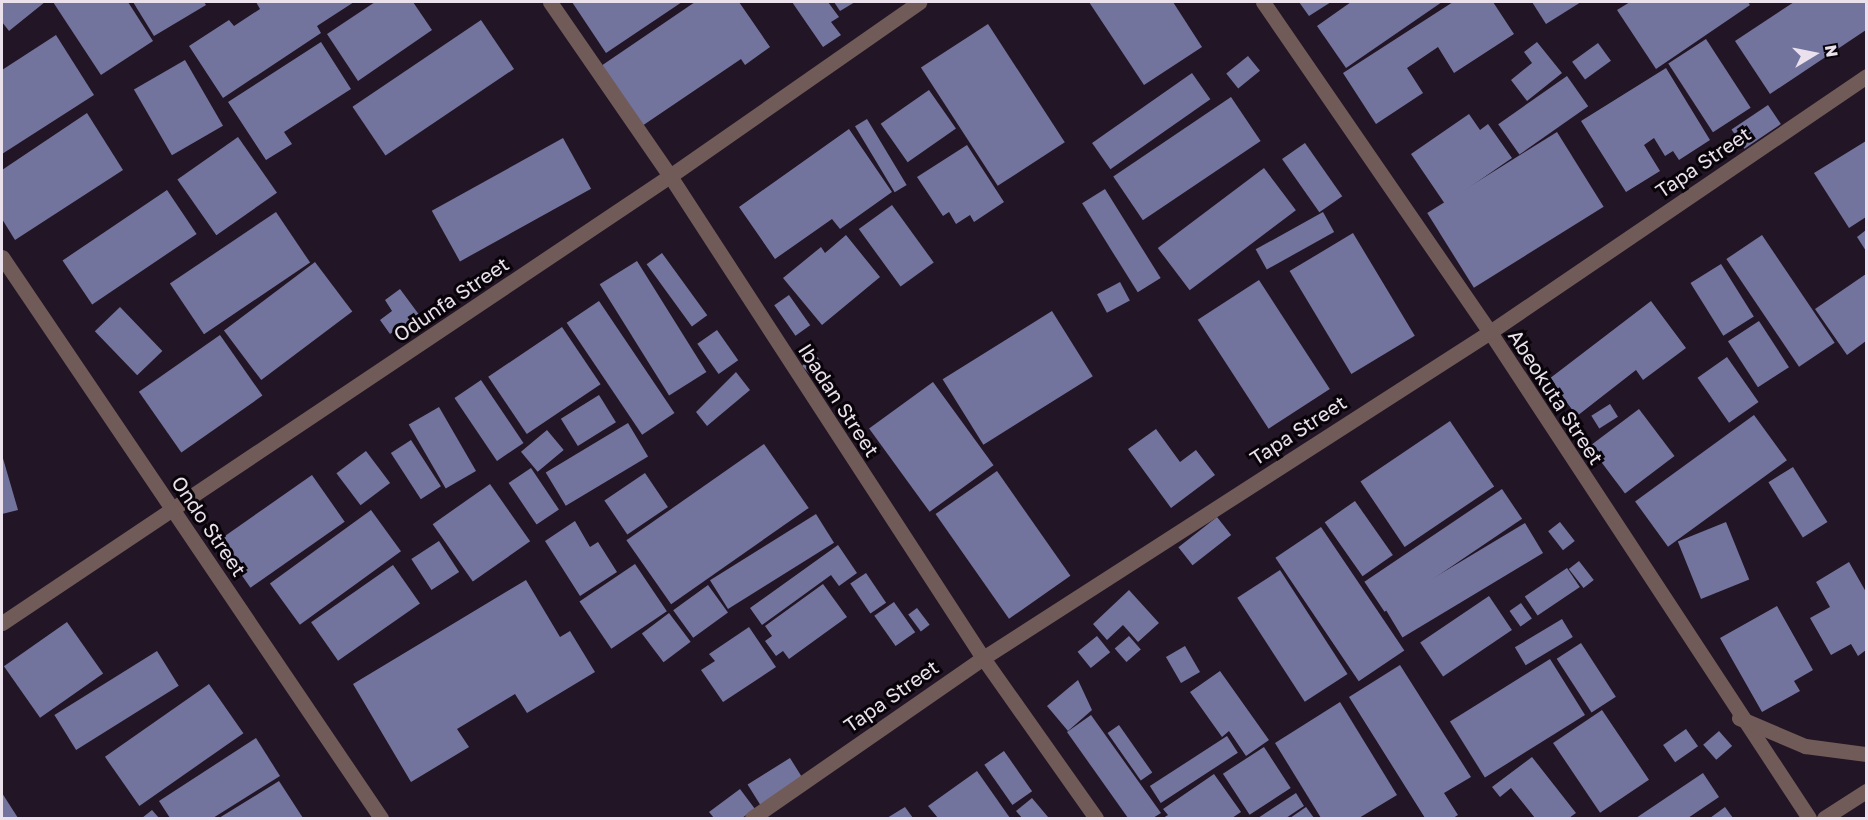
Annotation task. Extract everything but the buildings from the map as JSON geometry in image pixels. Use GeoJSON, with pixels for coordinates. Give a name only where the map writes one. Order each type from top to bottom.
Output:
{"type":"FeatureCollection","features":[{"type":"Feature","properties":{"kind":"street","name":"Ibadan Street"},"geometry":{"type":"LineString","coordinates":[[550,2],[670,177],[983,658],[1096,819]]}},
{"type":"Feature","properties":{"kind":"street","name":"Odunfa Street"},"geometry":{"type":"LineString","coordinates":[[2,623],[173,511],[670,177],[919,2]]}},
{"type":"Feature","properties":{"kind":"street","name":"Abeokuta Street"},"geometry":{"type":"LineString","coordinates":[[1263,2],[1490,332],[1739,718],[1809,819]]}},
{"type":"Feature","properties":{"kind":"street","name":"Tapa Street"},"geometry":{"type":"LineString","coordinates":[[752,819],[983,658],[1490,332],[1866,76]]}},
{"type":"Feature","properties":{"kind":"street","name":"Ondo Street"},"geometry":{"type":"LineString","coordinates":[[2,257],[381,819]]}},
{"type":"Feature","properties":{"kind":"street"},"geometry":{"type":"LineString","coordinates":[[1739,718],[1805,746],[1866,754]]}},
{"type":"Feature","properties":{"kind":"street"},"geometry":{"type":"LineString","coordinates":[[1824,819],[1866,791]]}}]}
